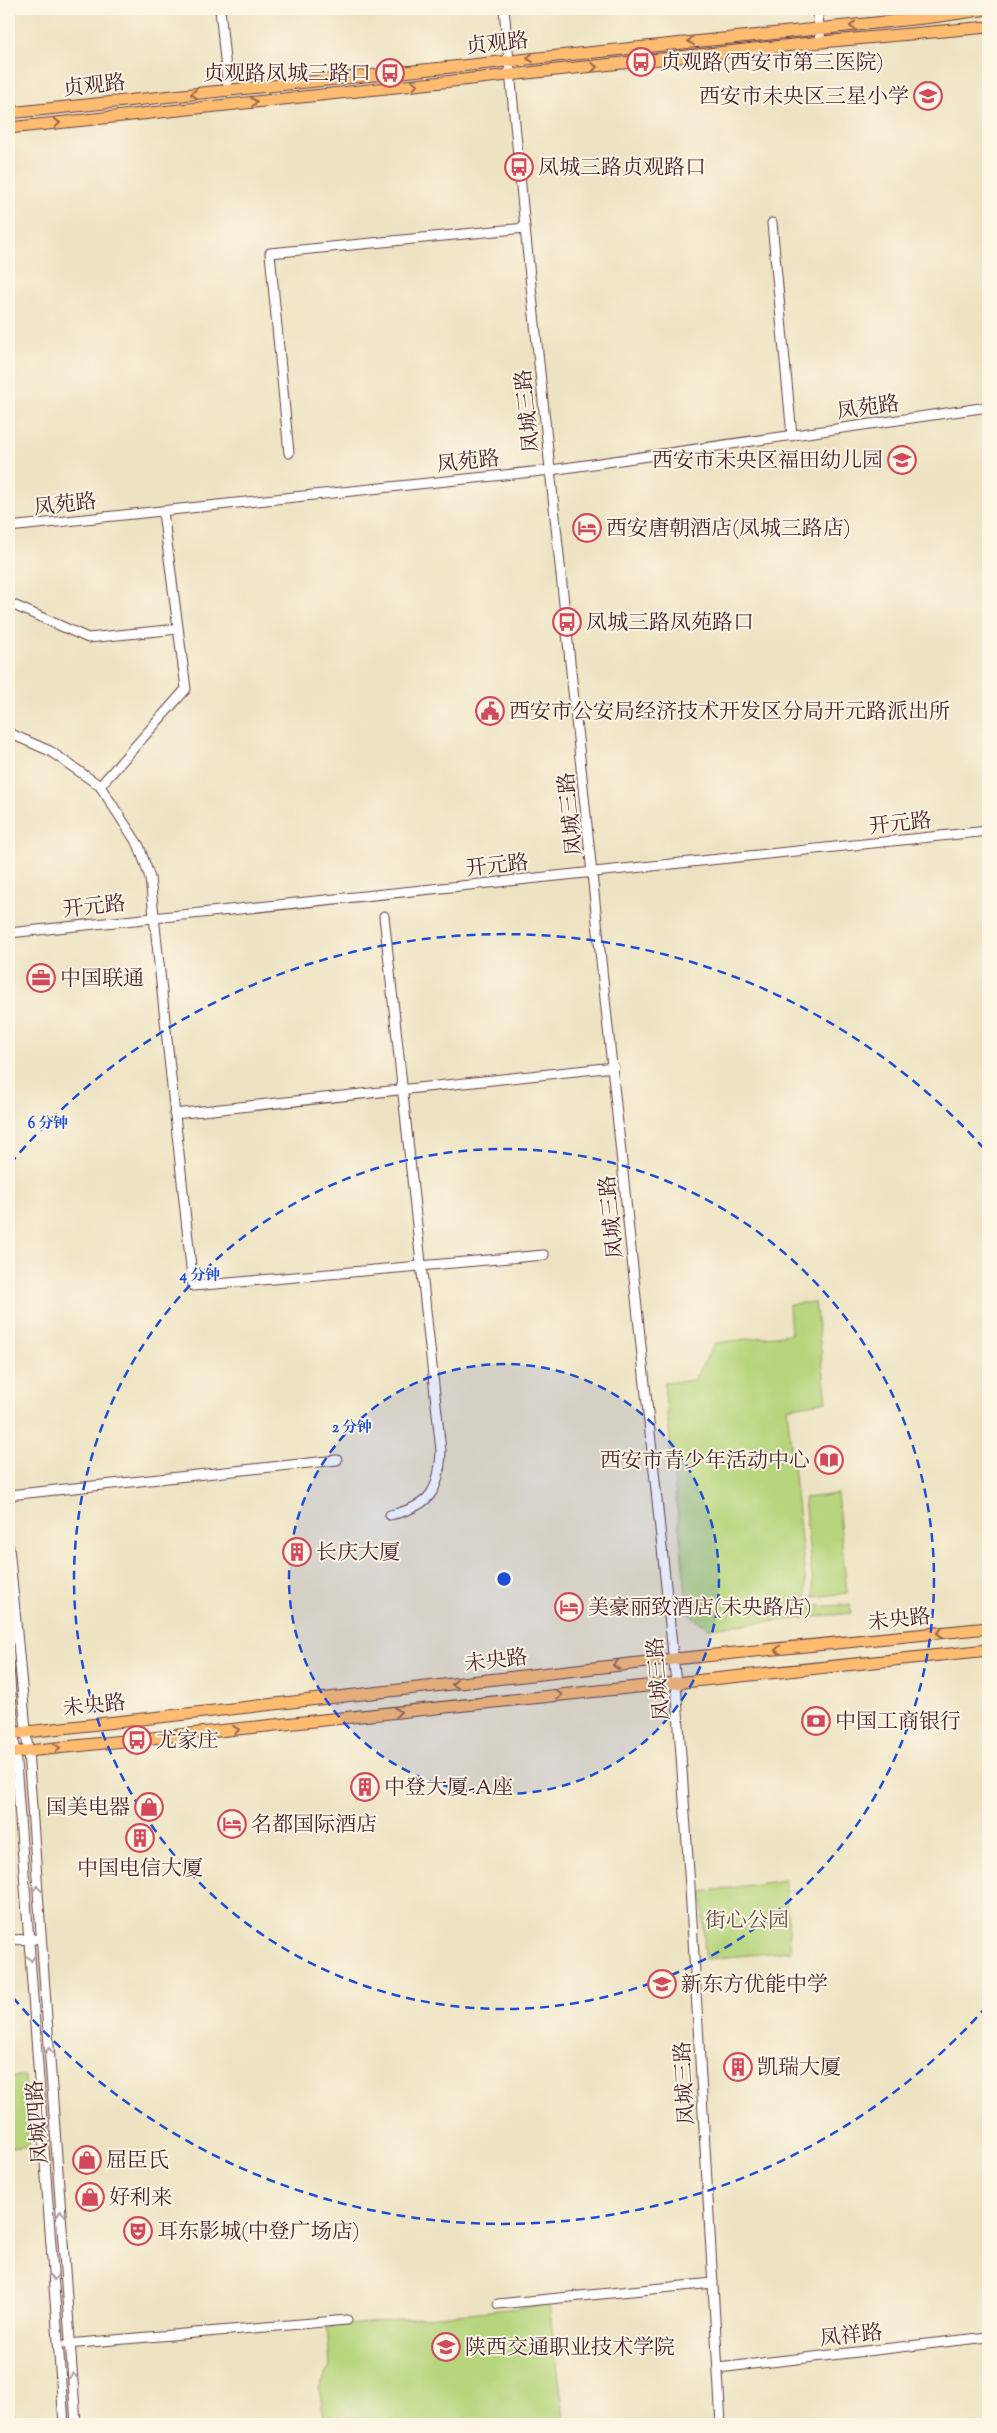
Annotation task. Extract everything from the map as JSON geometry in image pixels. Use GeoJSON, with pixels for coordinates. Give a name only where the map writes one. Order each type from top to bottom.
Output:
{"type":"FeatureCollection","features":[{"type":"Feature","properties":{"kind":"main road","name":"贞观路"},"geometry":{"type":"LineString","coordinates":[[9,113],[819,29],[988,9]]}},
{"type":"Feature","properties":{"kind":"main road","name":"贞观路"},"geometry":{"type":"LineString","coordinates":[[9,128],[821,42],[988,27]]}},
{"type":"Feature","properties":{"kind":"main road","name":"未央路"},"geometry":{"type":"LineString","coordinates":[[16,1733],[674,1659],[988,1628]]}},
{"type":"Feature","properties":{"kind":"main road","name":"未央路"},"geometry":{"type":"LineString","coordinates":[[18,1752],[988,1650]]}},
{"type":"Feature","properties":{"kind":"street"},"geometry":{"type":"LineString","coordinates":[[220,9],[228,90]]}},
{"type":"Feature","properties":{"kind":"street","name":"凤城三路"},"geometry":{"type":"LineString","coordinates":[[504,9],[525,228],[614,1067],[674,1659],[690,1887],[721,2424]]}},
{"type":"Feature","properties":{"kind":"street"},"geometry":{"type":"LineString","coordinates":[[817,9],[821,42]]}},
{"type":"Feature","properties":{"kind":"street"},"geometry":{"type":"LineString","coordinates":[[772,223],[792,436]]}},
{"type":"Feature","properties":{"kind":"street"},"geometry":{"type":"LineString","coordinates":[[289,453],[270,253],[525,228]]}},
{"type":"Feature","properties":{"kind":"street","name":"凤苑路"},"geometry":{"type":"LineString","coordinates":[[9,527],[551,470],[988,407]]}},
{"type":"Feature","properties":{"kind":"street"},"geometry":{"type":"LineString","coordinates":[[100,786],[186,690],[163,512]]}},
{"type":"Feature","properties":{"kind":"street"},"geometry":{"type":"LineString","coordinates":[[9,603],[88,638],[178,629]]}},
{"type":"Feature","properties":{"kind":"street"},"geometry":{"type":"LineString","coordinates":[[9,733],[50,751],[100,786],[139,846],[150,878],[193,1286],[544,1255]]}},
{"type":"Feature","properties":{"kind":"street","name":"开元路"},"geometry":{"type":"LineString","coordinates":[[9,933],[988,831]]}},
{"type":"Feature","properties":{"kind":"street"},"geometry":{"type":"LineString","coordinates":[[384,916],[441,1451],[440,1478],[428,1499],[406,1512],[390,1515]]}},
{"type":"Feature","properties":{"kind":"street"},"geometry":{"type":"LineString","coordinates":[[174,1114],[614,1067]]}},
{"type":"Feature","properties":{"kind":"street"},"geometry":{"type":"LineString","coordinates":[[9,1495],[337,1460]]}},
{"type":"Feature","properties":{"kind":"street","name":"凤城四路"},"geometry":{"type":"LineString","coordinates":[[9,1548],[16,1733]]}},
{"type":"Feature","properties":{"kind":"street","name":"凤城四路"},"geometry":{"type":"LineString","coordinates":[[9,1666],[40,1939],[76,2424]]}},
{"type":"Feature","properties":{"kind":"street","name":"凤城四路"},"geometry":{"type":"LineString","coordinates":[[18,1752],[29,1939],[64,2424]]}},
{"type":"Feature","properties":{"kind":"street"},"geometry":{"type":"LineString","coordinates":[[9,1940],[40,1939]]}},
{"type":"Feature","properties":{"kind":"street"},"geometry":{"type":"LineString","coordinates":[[498,2304],[713,2283]]}},
{"type":"Feature","properties":{"kind":"street"},"geometry":{"type":"LineString","coordinates":[[59,2344],[347,2320]]}},
{"type":"Feature","properties":{"kind":"street","name":"凤祥路"},"geometry":{"type":"LineString","coordinates":[[718,2368],[988,2337]]}},
{"type":"Feature","properties":{"kind":"green space"},"geometry":{"type":"Polygon","coordinates":[[[815,1302],[827,1401],[787,1408],[808,1606],[850,1605],[851,1613],[708,1628],[688,1613],[664,1383],[694,1380],[715,1343],[791,1334],[789,1304],[815,1302]]]}},
{"type":"Feature","properties":{"kind":"green space"},"geometry":{"type":"Polygon","coordinates":[[[837,1494],[847,1593],[814,1597],[804,1498],[837,1494]]]}},
{"type":"Feature","properties":{"kind":"green space","name":"街心公园"},"geometry":{"type":"Polygon","coordinates":[[[784,1880],[791,1951],[705,1959],[702,1892],[784,1880]]]}},
{"type":"Feature","properties":{"kind":"green space"},"geometry":{"type":"Polygon","coordinates":[[[9,2076],[25,2076],[29,2146],[9,2148],[9,2076]]]}},
{"type":"Feature","properties":{"kind":"green space","name":"陕西交通职业技术学院"},"geometry":{"type":"Polygon","coordinates":[[[549,2305],[565,2424],[325,2424],[319,2388],[330,2366],[327,2327],[549,2305]]]}},
{"type":"Feature","properties":{"kind":"place","name":"贞观路(西安市第三医院)"},"geometry":{"type":"Point","coordinates":[641,62]}},
{"type":"Feature","properties":{"kind":"place","name":"贞观路凤城三路口"},"geometry":{"type":"Point","coordinates":[390,73]}},
{"type":"Feature","properties":{"kind":"place","name":"西安市未央区三星小学"},"geometry":{"type":"Point","coordinates":[928,96]}},
{"type":"Feature","properties":{"kind":"place","name":"凤城三路贞观路口"},"geometry":{"type":"Point","coordinates":[519,167]}},
{"type":"Feature","properties":{"kind":"place","name":"西安市未央区福田幼儿园"},"geometry":{"type":"Point","coordinates":[902,460]}},
{"type":"Feature","properties":{"kind":"place","name":"西安唐朝酒店(凤城三路店)"},"geometry":{"type":"Point","coordinates":[587,528]}},
{"type":"Feature","properties":{"kind":"place","name":"凤城三路凤苑路口"},"geometry":{"type":"Point","coordinates":[567,622]}},
{"type":"Feature","properties":{"kind":"place","name":"西安市公安局经济技术开发区分局开元路派出所"},"geometry":{"type":"Point","coordinates":[490,711]}},
{"type":"Feature","properties":{"kind":"place","name":"中国联通"},"geometry":{"type":"Point","coordinates":[41,978]}},
{"type":"Feature","properties":{"kind":"place","name":"西安市青少年活动中心"},"geometry":{"type":"Point","coordinates":[829,1460]}},
{"type":"Feature","properties":{"kind":"place","name":"长庆大厦"},"geometry":{"type":"Point","coordinates":[297,1552]}},
{"type":"Feature","properties":{"kind":"place","name":"美豪丽致酒店(未央路店)"},"geometry":{"type":"Point","coordinates":[569,1607]}},
{"type":"Feature","properties":{"kind":"place","name":"中国工商银行"},"geometry":{"type":"Point","coordinates":[816,1721]}},
{"type":"Feature","properties":{"kind":"place","name":"尤家庄"},"geometry":{"type":"Point","coordinates":[137,1740]}},
{"type":"Feature","properties":{"kind":"place","name":"中登大厦-A座"},"geometry":{"type":"Point","coordinates":[365,1787]}},
{"type":"Feature","properties":{"kind":"place","name":"国美电器"},"geometry":{"type":"Point","coordinates":[149,1807]}},
{"type":"Feature","properties":{"kind":"place","name":"名都国际酒店"},"geometry":{"type":"Point","coordinates":[232,1824]}},
{"type":"Feature","properties":{"kind":"place","name":"中国电信大厦"},"geometry":{"type":"Point","coordinates":[140,1838]}},
{"type":"Feature","properties":{"kind":"place","name":"新东方优能中学"},"geometry":{"type":"Point","coordinates":[662,1984]}},
{"type":"Feature","properties":{"kind":"place","name":"凯瑞大厦"},"geometry":{"type":"Point","coordinates":[738,2067]}},
{"type":"Feature","properties":{"kind":"place","name":"屈臣氏"},"geometry":{"type":"Point","coordinates":[87,2160]}},
{"type":"Feature","properties":{"kind":"place","name":"好利来"},"geometry":{"type":"Point","coordinates":[90,2197]}},
{"type":"Feature","properties":{"kind":"place","name":"耳东影城(中登广场店)"},"geometry":{"type":"Point","coordinates":[138,2231]}},
{"type":"Feature","properties":{"kind":"place","name":"陕西交通职业技术学院"},"geometry":{"type":"Point","coordinates":[446,2347]}}]}
